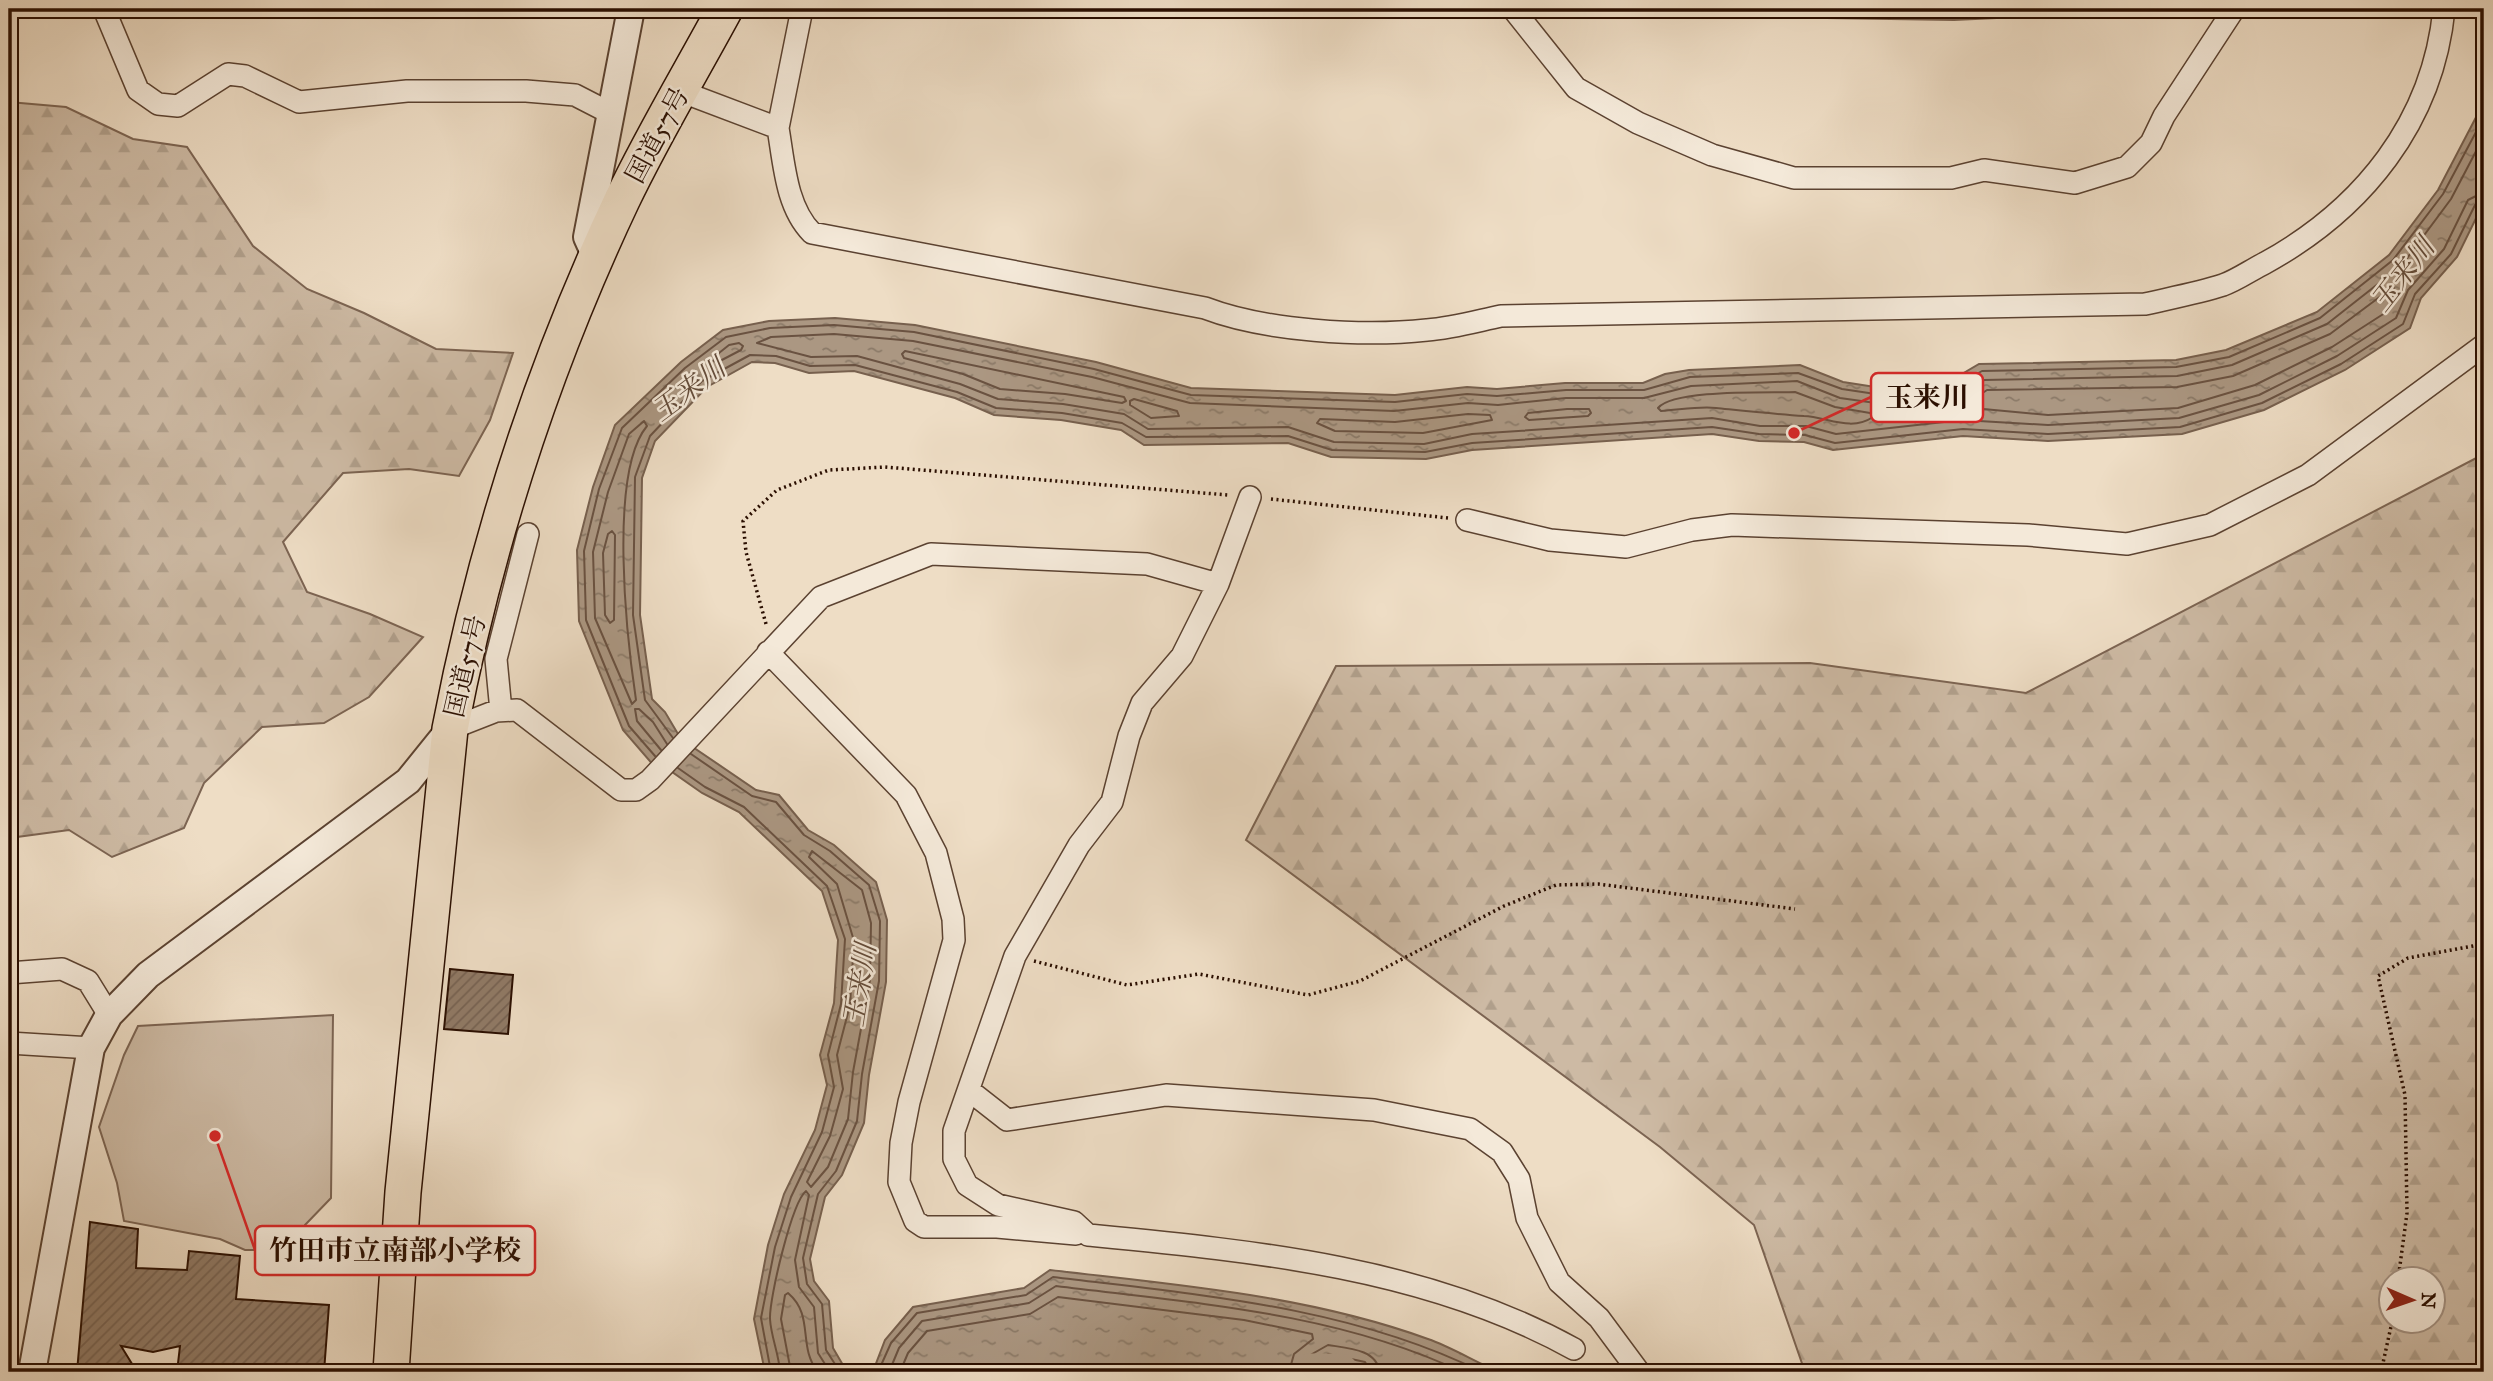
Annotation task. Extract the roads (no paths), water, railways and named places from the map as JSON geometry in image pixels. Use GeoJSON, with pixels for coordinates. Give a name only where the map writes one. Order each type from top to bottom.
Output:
{"type":"FeatureCollection","features":[{"type":"Feature","properties":{"kind":"highway","name":"国道57号"},"geometry":{"type":"LineString","coordinates":[[391,1372],[403,1192],[450,729],[461,673],[509,492],[558,351],[623,198],[725,9]]}},
{"type":"Feature","properties":{"kind":"street"},"geometry":{"type":"LineString","coordinates":[[104,9],[138,90],[158,104],[178,106],[228,74],[245,76],[299,102],[407,92],[526,91],[575,95],[611,113]]}},
{"type":"Feature","properties":{"kind":"street"},"geometry":{"type":"LineString","coordinates":[[596,257],[587,237],[631,9]]}},
{"type":"Feature","properties":{"kind":"street"},"geometry":{"type":"LineString","coordinates":[[802,9],[778,128],[791,199],[801,222],[812,233],[1205,307],[1236,320],[1335,331],[1427,330],[1501,316],[2145,304],[2225,285],[2296,246],[2346,206],[2390,158],[2425,92],[2444,9]]}},
{"type":"Feature","properties":{"kind":"street"},"geometry":{"type":"LineString","coordinates":[[1513,9],[1576,88],[1638,123],[1712,155],[1794,178],[1951,178],[1984,170],[2075,183],[2127,167],[2151,142],[2164,116],[2234,9]]}},
{"type":"Feature","properties":{"kind":"street"},"geometry":{"type":"LineString","coordinates":[[681,91],[778,128]]}},
{"type":"Feature","properties":{"kind":"street"},"geometry":{"type":"LineString","coordinates":[[1467,520],[1550,540],[1626,547],[1692,530],[1731,526],[2028,535],[2127,544],[2210,525],[2308,475],[2484,345]]}},
{"type":"Feature","properties":{"kind":"street"},"geometry":{"type":"LineString","coordinates":[[1088,1236],[1074,1223],[998,1205],[967,1185],[954,1159],[954,1131],[1015,956],[1079,845],[1112,802],[1129,736],[1142,703],[1182,656],[1218,584],[1250,497]]}},
{"type":"Feature","properties":{"kind":"street"},"geometry":{"type":"LineString","coordinates":[[501,711],[496,659],[528,534]]}},
{"type":"Feature","properties":{"kind":"street"},"geometry":{"type":"LineString","coordinates":[[32,1372],[91,1048],[109,1015],[148,975],[408,781],[450,729],[501,711],[517,710],[621,790],[636,790],[650,780],[821,597],[931,554],[1147,564],[1218,584]]}},
{"type":"Feature","properties":{"kind":"street"},"geometry":{"type":"LineString","coordinates":[[770,650],[906,795],[936,853],[953,919],[954,940],[909,1102],[901,1143],[899,1182],[915,1221],[924,1227],[997,1227],[1226,1248],[1354,1270],[1474,1303],[1529,1324],[1574,1349]]}},
{"type":"Feature","properties":{"kind":"street"},"geometry":{"type":"LineString","coordinates":[[9,973],[62,969],[88,981],[109,1015]]}},
{"type":"Feature","properties":{"kind":"street"},"geometry":{"type":"LineString","coordinates":[[9,1043],[91,1048]]}},
{"type":"Feature","properties":{"kind":"street"},"geometry":{"type":"LineString","coordinates":[[970,1091],[1007,1120],[1166,1095],[1374,1110],[1470,1129],[1502,1152],[1518,1179],[1527,1218],[1559,1282],[1600,1318],[1639,1372]]}},
{"type":"Feature","properties":{"kind":"water"},"geometry":{"type":"Polygon","coordinates":[[[2484,102],[2484,202],[2457,257],[2421,298],[2410,328],[2345,370],[2264,410],[2182,434],[2048,441],[1963,436],[1833,450],[1804,442],[1759,441],[1712,434],[1472,450],[1426,459],[1331,457],[1288,443],[1144,445],[1121,430],[1061,420],[994,415],[955,398],[854,371],[809,373],[775,363],[752,362],[707,387],[655,441],[642,478],[640,615],[652,699],[665,712],[681,739],[756,790],[779,795],[808,830],[834,845],[876,882],[887,920],[886,982],[869,1075],[864,1123],[842,1175],[825,1197],[810,1259],[814,1281],[829,1301],[833,1348],[847,1372],[765,1372],[754,1319],[768,1245],[784,1194],[815,1130],[827,1085],[820,1055],[834,1003],[838,940],[822,891],[739,812],[702,793],[672,772],[655,767],[623,730],[579,621],[577,550],[593,487],[615,425],[681,362],[723,330],[769,321],[835,318],[915,325],[1096,362],[1191,388],[1395,395],[1467,387],[1497,389],[1565,383],[1643,383],[1665,374],[1689,370],[1800,365],[1843,382],[1888,389],[1950,381],[1979,364],[2176,360],[2226,350],[2317,312],[2389,255],[2438,190],[2484,102]]]}},
{"type":"Feature","properties":{"kind":"water"},"geometry":{"type":"Polygon","coordinates":[[[1050,1270],[1194,1287],[1336,1312],[1435,1342],[1486,1366],[1492,1372],[1371,1372],[1328,1361],[1312,1372],[1220,1372],[1209,1369],[1198,1372],[865,1372],[875,1366],[885,1340],[913,1307],[1024,1288],[1050,1270]]]}},
{"type":"Feature","properties":{"kind":"waterway","name":"玉来川"},"geometry":{"type":"LineString","coordinates":[[1309,1372],[1340,1372]]}},
{"type":"Feature","properties":{"kind":"place","name":"玉来川"},"geometry":{"type":"Point","coordinates":[1794,433]}},
{"type":"Feature","properties":{"kind":"place","name":"竹田市立南部小学校"},"geometry":{"type":"Point","coordinates":[215,1136]}}]}
